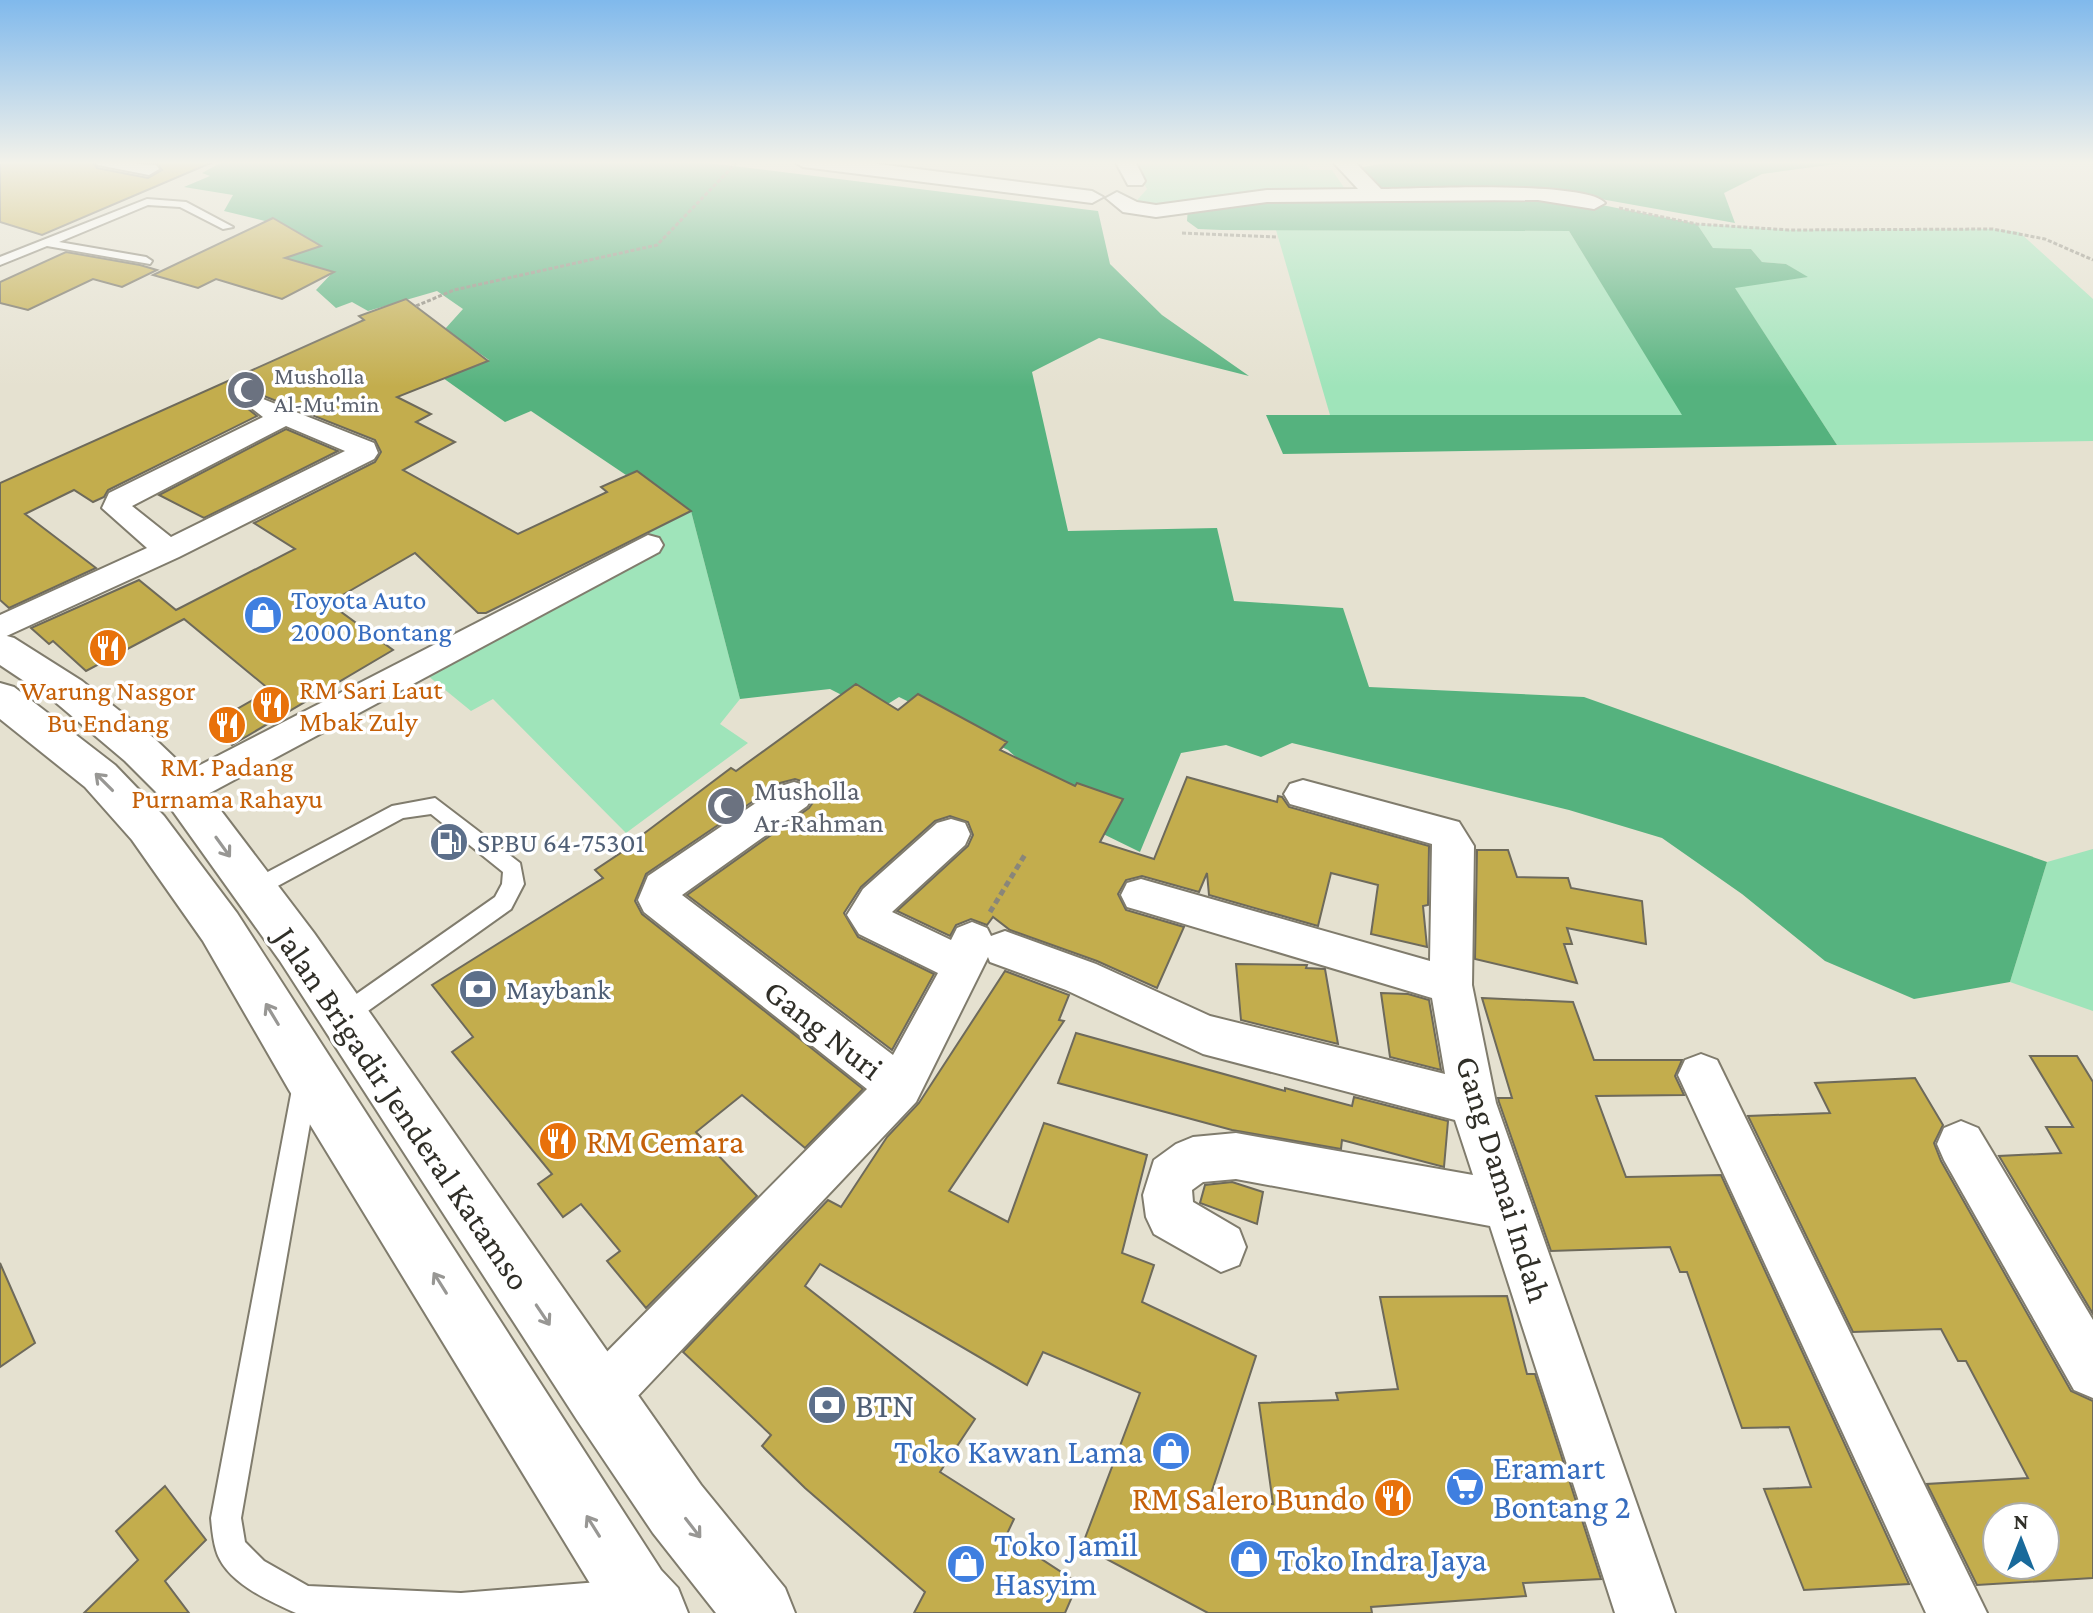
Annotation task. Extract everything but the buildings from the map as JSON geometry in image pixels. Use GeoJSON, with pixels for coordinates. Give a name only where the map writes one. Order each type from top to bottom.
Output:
{"type":"FeatureCollection","features":[{"type":"Feature","properties":{"kind":"main road","name":"Jalan Brigadir Jenderal Katamso"},"geometry":{"type":"LineString","coordinates":[[0,647],[100,776],[148,828],[220,927],[308,1073],[645,1604]]}},
{"type":"Feature","properties":{"kind":"main road","name":"Jalan Brigadir Jenderal Katamso"},"geometry":{"type":"LineString","coordinates":[[51,713],[182,791],[343,1016],[677,1509],[760,1613]]}},
{"type":"Feature","properties":{"kind":"street"},"geometry":{"type":"LineString","coordinates":[[0,628],[168,550],[364,453],[364,449],[274,412],[119,499],[117,508],[168,550]]}},
{"type":"Feature","properties":{"kind":"street"},"geometry":{"type":"LineString","coordinates":[[182,791],[648,545]]}},
{"type":"Feature","properties":{"kind":"street","name":"Gang Damai Indah"},"geometry":{"type":"LineString","coordinates":[[1303,794],[1450,838],[1454,846],[1451,985],[1473,1103],[1645,1613]]}},
{"type":"Feature","properties":{"kind":"street","name":"Gang Nuri"},"geometry":{"type":"LineString","coordinates":[[599,1398],[900,1087],[658,900],[662,888],[794,796]]}},
{"type":"Feature","properties":{"kind":"street"},"geometry":{"type":"LineString","coordinates":[[951,834],[877,901],[868,915],[874,922],[1081,977],[1203,1034],[1473,1103]]}},
{"type":"Feature","properties":{"kind":"street"},"geometry":{"type":"LineString","coordinates":[[1141,895],[1451,985]]}},
{"type":"Feature","properties":{"kind":"street"},"geometry":{"type":"LineString","coordinates":[[900,1087],[980,952]]}},
{"type":"Feature","properties":{"kind":"street"},"geometry":{"type":"LineString","coordinates":[[1701,1075],[1957,1613]]}},
{"type":"Feature","properties":{"kind":"street"},"geometry":{"type":"LineString","coordinates":[[1961,1144],[2093,1371]]}},
{"type":"Feature","properties":{"kind":"street"},"geometry":{"type":"LineString","coordinates":[[1221,1247],[1171,1217],[1167,1195],[1171,1177],[1193,1160],[1236,1156],[1507,1205]]}},
{"type":"Feature","properties":{"kind":"lane"},"geometry":{"type":"LineString","coordinates":[[0,261],[63,236]]}},
{"type":"Feature","properties":{"kind":"lane"},"geometry":{"type":"LineString","coordinates":[[47,243],[146,261]]}},
{"type":"Feature","properties":{"kind":"lane"},"geometry":{"type":"LineString","coordinates":[[254,889],[399,811],[425,805],[435,806],[513,869],[513,884],[503,903],[343,1016]]}},
{"type":"Feature","properties":{"kind":"lane"},"geometry":{"type":"LineString","coordinates":[[308,1073],[226,1518],[231,1550],[253,1572],[278,1589],[308,1602],[461,1609],[645,1604]]}},
{"type":"Feature","properties":{"kind":"path"},"geometry":{"type":"LineString","coordinates":[[416,306],[454,290],[657,245],[665,236]]}},
{"type":"Feature","properties":{"kind":"path"},"geometry":{"type":"LineString","coordinates":[[1260,236],[1278,237]]}},
{"type":"Feature","properties":{"kind":"path"},"geometry":{"type":"LineString","coordinates":[[2031,236],[2045,239],[2093,260]]}},
{"type":"Feature","properties":{"kind":"path"},"geometry":{"type":"LineString","coordinates":[[980,952],[1026,853]]}},
{"type":"Feature","properties":{"kind":"green space"},"geometry":{"type":"Polygon","coordinates":[[[269,236],[1104,236],[1110,264],[1162,315],[1249,376],[1099,338],[1032,372],[1068,531],[1217,528],[1234,601],[1343,608],[1369,687],[1584,697],[2047,862],[2010,982],[1914,999],[1825,961],[1742,894],[1662,838],[1569,810],[1292,743],[1261,757],[1226,745],[1181,753],[1140,852],[1097,831],[1008,750],[899,697],[875,712],[830,689],[740,699],[691,511],[637,471],[626,475],[531,411],[505,422],[443,378],[489,360],[445,329],[463,309],[437,291],[368,311],[352,302],[336,308],[316,290],[333,272],[278,268],[269,236]]]}},
{"type":"Feature","properties":{"kind":"green space"},"geometry":{"type":"Polygon","coordinates":[[[1278,236],[1572,236],[1683,415],[1330,415],[1278,236]]]}},
{"type":"Feature","properties":{"kind":"green space"},"geometry":{"type":"Polygon","coordinates":[[[1572,236],[1705,236],[1713,248],[1751,249],[1762,262],[1786,264],[1808,277],[1735,288],[1837,445],[1283,454],[1266,415],[1682,415],[1572,236]]]}},
{"type":"Feature","properties":{"kind":"green space"},"geometry":{"type":"Polygon","coordinates":[[[1705,236],[2024,236],[2093,299],[2093,441],[1837,445],[1734,287],[1806,277],[1786,264],[1762,262],[1751,249],[1713,248],[1705,236]]]}},
{"type":"Feature","properties":{"kind":"green space"},"geometry":{"type":"Polygon","coordinates":[[[691,511],[740,699],[720,724],[748,743],[626,833],[493,699],[471,711],[422,671],[659,545],[645,535],[691,511]]]}},
{"type":"Feature","properties":{"kind":"green space"},"geometry":{"type":"Polygon","coordinates":[[[2093,849],[2093,1011],[2010,982],[2047,862],[2093,849]]]}},
{"type":"Feature","properties":{"kind":"place","name":"Musholla Al-Mu'min"},"geometry":{"type":"Point","coordinates":[246,390]}},
{"type":"Feature","properties":{"kind":"place","name":"Toyota Auto 2000 Bontang"},"geometry":{"type":"Point","coordinates":[263,615]}},
{"type":"Feature","properties":{"kind":"place","name":"Warung Nasgor Bu Endang"},"geometry":{"type":"Point","coordinates":[108,648]}},
{"type":"Feature","properties":{"kind":"place","name":"RM Sari Laut Mbak Zuly"},"geometry":{"type":"Point","coordinates":[271,705]}},
{"type":"Feature","properties":{"kind":"place","name":"RM. Padang Purnama Rahayu"},"geometry":{"type":"Point","coordinates":[227,725]}},
{"type":"Feature","properties":{"kind":"place","name":"Musholla Ar-Rahman"},"geometry":{"type":"Point","coordinates":[726,806]}},
{"type":"Feature","properties":{"kind":"place","name":"SPBU 64-75301"},"geometry":{"type":"Point","coordinates":[449,842]}},
{"type":"Feature","properties":{"kind":"place","name":"Maybank"},"geometry":{"type":"Point","coordinates":[478,989]}},
{"type":"Feature","properties":{"kind":"place","name":"RM Cemara"},"geometry":{"type":"Point","coordinates":[558,1141]}},
{"type":"Feature","properties":{"kind":"place","name":"BTN"},"geometry":{"type":"Point","coordinates":[827,1405]}},
{"type":"Feature","properties":{"kind":"place","name":"Toko Kawan Lama"},"geometry":{"type":"Point","coordinates":[1171,1451]}},
{"type":"Feature","properties":{"kind":"place","name":"Eramart Bontang 2"},"geometry":{"type":"Point","coordinates":[1465,1487]}},
{"type":"Feature","properties":{"kind":"place","name":"RM Salero Bundo"},"geometry":{"type":"Point","coordinates":[1393,1498]}},
{"type":"Feature","properties":{"kind":"place","name":"Toko Indra Jaya"},"geometry":{"type":"Point","coordinates":[1249,1559]}},
{"type":"Feature","properties":{"kind":"place","name":"Toko Jamil Hasyim"},"geometry":{"type":"Point","coordinates":[966,1564]}}]}
